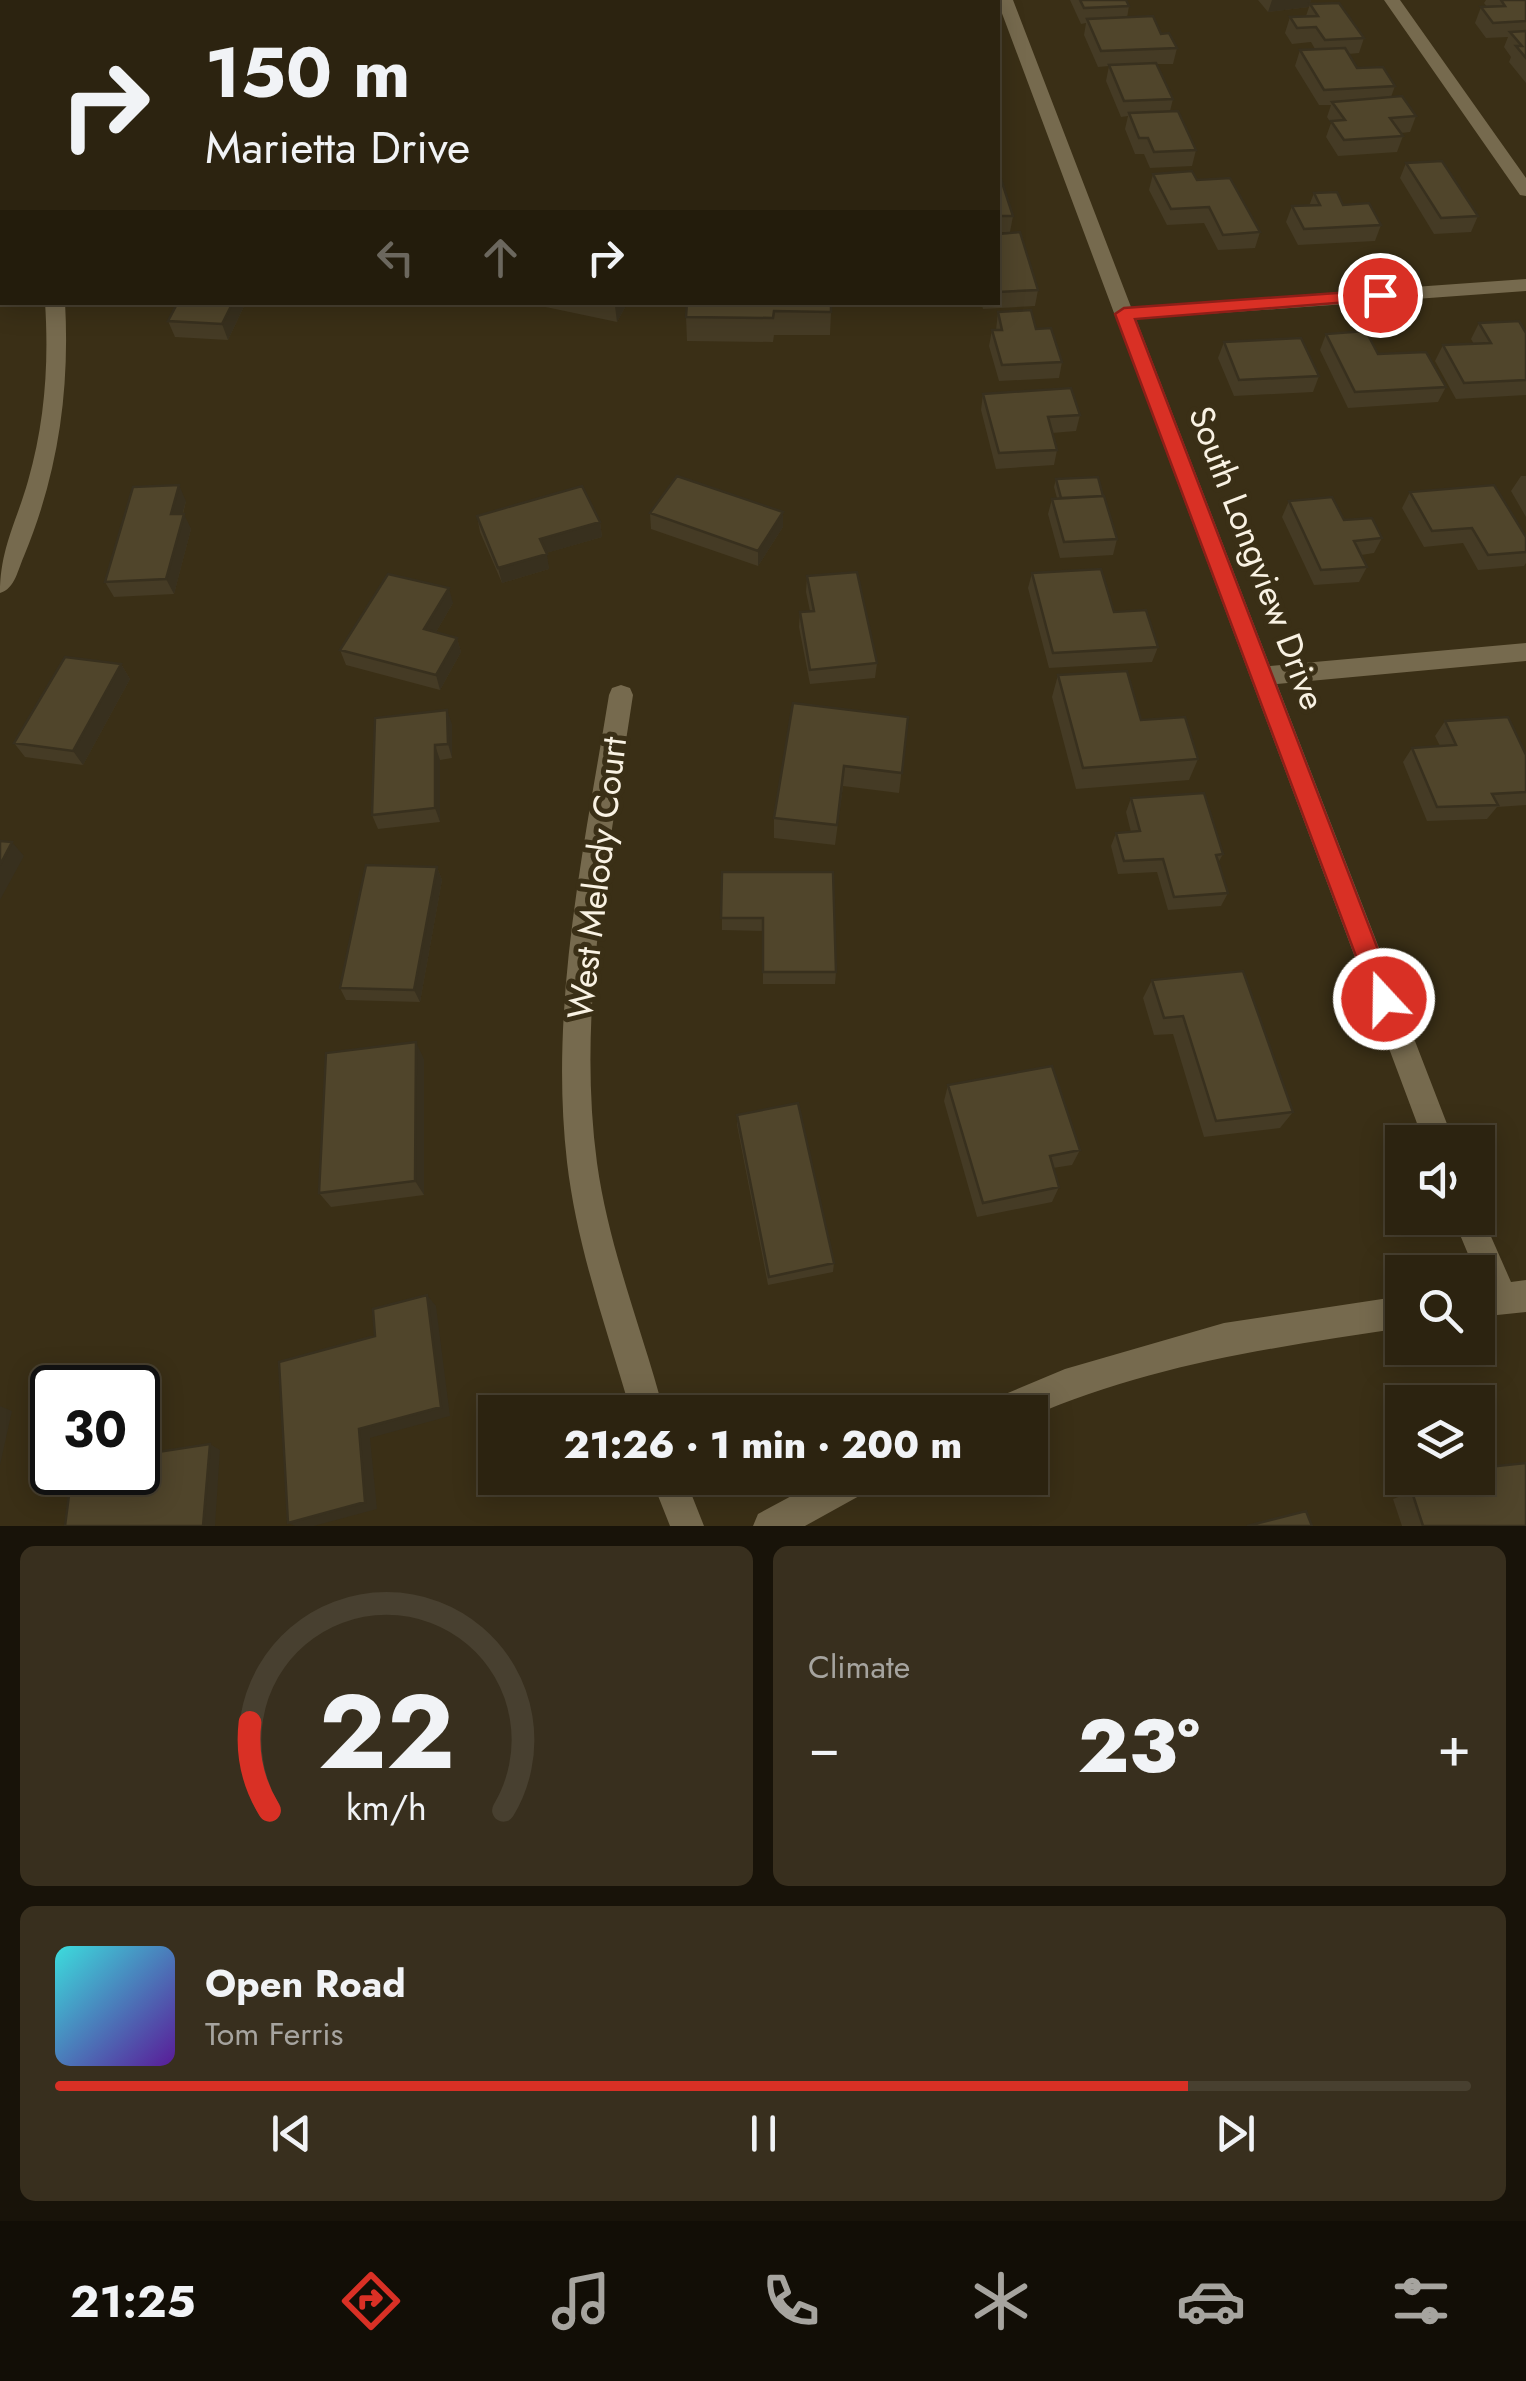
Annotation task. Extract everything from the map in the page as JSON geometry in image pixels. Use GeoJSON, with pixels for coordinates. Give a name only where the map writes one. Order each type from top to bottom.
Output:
{"type":"FeatureCollection","features":[{"type":"Feature","properties":{"kind":"street","name":"South Longview Drive"},"geometry":{"type":"LineString","coordinates":[[1005,0],[1433,1125]]}},
{"type":"Feature","properties":{"kind":"street"},"geometry":{"type":"LineString","coordinates":[[1392,0],[1526,191]]}},
{"type":"Feature","properties":{"kind":"street"},"geometry":{"type":"LineString","coordinates":[[1124,314],[1526,285]]}},
{"type":"Feature","properties":{"kind":"street"},"geometry":{"type":"LineString","coordinates":[[0,585],[46,464],[57,391],[55,305]]}},
{"type":"Feature","properties":{"kind":"street"},"geometry":{"type":"LineString","coordinates":[[1262,676],[1526,652]]}},
{"type":"Feature","properties":{"kind":"street","name":"West Melody Court"},"geometry":{"type":"LineString","coordinates":[[621,695],[577,991],[576,1048],[582,1159],[594,1237],[643,1395]]}},
{"type":"Feature","properties":{"kind":"street"},"geometry":{"type":"LineString","coordinates":[[1475,1235],[1502,1298]]}},
{"type":"Feature","properties":{"kind":"street"},"geometry":{"type":"LineString","coordinates":[[1042,1395],[1224,1339],[1385,1315]]}},
{"type":"Feature","properties":{"kind":"street"},"geometry":{"type":"LineString","coordinates":[[675,1495],[687,1526]]}},
{"type":"Feature","properties":{"kind":"street"},"geometry":{"type":"LineString","coordinates":[[770,1526],[827,1495]]}},
{"type":"Feature","properties":{"kind":"building"},"geometry":{"type":"Polygon","coordinates":[[[1080,0],[1126,0],[1129,6],[1084,8],[1080,0]]]}},
{"type":"Feature","properties":{"kind":"building"},"geometry":{"type":"Polygon","coordinates":[[[1501,0],[1526,0],[1526,21],[1493,23],[1481,7],[1505,6],[1501,0]]]}},
{"type":"Feature","properties":{"kind":"building"},"geometry":{"type":"Polygon","coordinates":[[[1339,3],[1364,38],[1325,40],[1316,27],[1297,28],[1290,17],[1318,16],[1310,4],[1339,3]]]}},
{"type":"Feature","properties":{"kind":"building"},"geometry":{"type":"Polygon","coordinates":[[[1153,16],[1161,34],[1169,33],[1177,48],[1101,51],[1087,19],[1153,16]]]}},
{"type":"Feature","properties":{"kind":"building"},"geometry":{"type":"Polygon","coordinates":[[[1526,31],[1526,58],[1510,32],[1526,31]]]}},
{"type":"Feature","properties":{"kind":"building"},"geometry":{"type":"Polygon","coordinates":[[[1345,48],[1357,68],[1383,67],[1395,86],[1324,90],[1300,50],[1345,48]]]}},
{"type":"Feature","properties":{"kind":"building"},"geometry":{"type":"Polygon","coordinates":[[[1156,63],[1173,99],[1124,101],[1109,65],[1156,63]]]}},
{"type":"Feature","properties":{"kind":"building"},"geometry":{"type":"Polygon","coordinates":[[[1402,96],[1416,116],[1390,118],[1403,136],[1344,140],[1331,121],[1345,120],[1332,102],[1402,96]]]}},
{"type":"Feature","properties":{"kind":"building"},"geometry":{"type":"Polygon","coordinates":[[[1178,111],[1196,150],[1154,152],[1148,138],[1139,138],[1129,113],[1178,111]]]}},
{"type":"Feature","properties":{"kind":"building"},"geometry":{"type":"Polygon","coordinates":[[[1442,161],[1478,216],[1441,218],[1406,163],[1442,161]]]}},
{"type":"Feature","properties":{"kind":"building"},"geometry":{"type":"Polygon","coordinates":[[[1192,171],[1197,180],[1230,178],[1260,232],[1223,235],[1209,207],[1171,209],[1153,174],[1192,171]]]}},
{"type":"Feature","properties":{"kind":"building"},"geometry":{"type":"Polygon","coordinates":[[[1000,176],[1013,216],[1000,216],[1000,176]]]}},
{"type":"Feature","properties":{"kind":"building"},"geometry":{"type":"Polygon","coordinates":[[[1337,192],[1343,205],[1369,203],[1381,225],[1304,229],[1292,206],[1320,205],[1314,193],[1337,192]]]}},
{"type":"Feature","properties":{"kind":"building"},"geometry":{"type":"Polygon","coordinates":[[[1020,232],[1038,290],[1000,292],[1000,234],[1020,232]]]}},
{"type":"Feature","properties":{"kind":"building"},"geometry":{"type":"Polygon","coordinates":[[[176,305],[232,305],[222,324],[168,321],[176,305]]]}},
{"type":"Feature","properties":{"kind":"building"},"geometry":{"type":"Polygon","coordinates":[[[687,305],[831,305],[831,312],[774,311],[773,318],[686,317],[687,305]]]}},
{"type":"Feature","properties":{"kind":"building"},"geometry":{"type":"Polygon","coordinates":[[[1031,310],[1036,329],[1051,328],[1062,362],[1002,365],[992,330],[1002,330],[998,312],[1031,310]]]}},
{"type":"Feature","properties":{"kind":"building"},"geometry":{"type":"Polygon","coordinates":[[[1519,321],[1526,333],[1526,380],[1464,383],[1443,345],[1491,343],[1479,323],[1519,321]]]}},
{"type":"Feature","properties":{"kind":"building"},"geometry":{"type":"Polygon","coordinates":[[[1366,331],[1378,354],[1426,352],[1446,387],[1355,392],[1326,334],[1366,331]]]}},
{"type":"Feature","properties":{"kind":"building"},"geometry":{"type":"Polygon","coordinates":[[[1301,338],[1319,376],[1239,380],[1224,342],[1301,338]]]}},
{"type":"Feature","properties":{"kind":"building"},"geometry":{"type":"Polygon","coordinates":[[[1071,388],[1080,415],[1048,417],[1057,450],[999,453],[983,394],[1071,388]]]}},
{"type":"Feature","properties":{"kind":"building"},"geometry":{"type":"Polygon","coordinates":[[[677,476],[783,512],[758,551],[650,513],[677,476]]]}},
{"type":"Feature","properties":{"kind":"building"},"geometry":{"type":"Polygon","coordinates":[[[1098,477],[1103,496],[1061,498],[1056,479],[1098,477]]]}},
{"type":"Feature","properties":{"kind":"building"},"geometry":{"type":"Polygon","coordinates":[[[179,485],[171,514],[184,514],[166,579],[105,582],[133,487],[179,485]]]}},
{"type":"Feature","properties":{"kind":"building"},"geometry":{"type":"Polygon","coordinates":[[[1494,485],[1526,537],[1526,552],[1488,555],[1472,528],[1432,531],[1410,492],[1494,485]]]}},
{"type":"Feature","properties":{"kind":"building"},"geometry":{"type":"Polygon","coordinates":[[[582,486],[600,522],[540,539],[547,554],[498,568],[477,516],[582,486]]]}},
{"type":"Feature","properties":{"kind":"building"},"geometry":{"type":"Polygon","coordinates":[[[1104,496],[1117,539],[1064,542],[1052,499],[1104,496]]]}},
{"type":"Feature","properties":{"kind":"building"},"geometry":{"type":"Polygon","coordinates":[[[1332,497],[1344,520],[1372,518],[1382,538],[1354,541],[1367,567],[1321,570],[1289,501],[1332,497]]]}},
{"type":"Feature","properties":{"kind":"building"},"geometry":{"type":"Polygon","coordinates":[[[1101,569],[1114,612],[1146,610],[1158,647],[1053,653],[1032,573],[1101,569]]]}},
{"type":"Feature","properties":{"kind":"building"},"geometry":{"type":"Polygon","coordinates":[[[857,572],[877,663],[810,670],[800,612],[814,611],[807,576],[857,572]]]}},
{"type":"Feature","properties":{"kind":"building"},"geometry":{"type":"Polygon","coordinates":[[[388,574],[449,588],[424,629],[457,638],[436,675],[340,650],[388,574]]]}},
{"type":"Feature","properties":{"kind":"building"},"geometry":{"type":"Polygon","coordinates":[[[65,657],[121,664],[73,751],[14,743],[65,657]]]}},
{"type":"Feature","properties":{"kind":"building"},"geometry":{"type":"Polygon","coordinates":[[[1127,671],[1141,720],[1185,717],[1198,759],[1083,768],[1058,675],[1127,671]]]}},
{"type":"Feature","properties":{"kind":"building"},"geometry":{"type":"Polygon","coordinates":[[[793,703],[908,717],[902,773],[844,766],[837,825],[774,818],[793,703]]]}},
{"type":"Feature","properties":{"kind":"building"},"geometry":{"type":"Polygon","coordinates":[[[447,710],[448,744],[435,745],[435,808],[372,815],[375,718],[447,710]]]}},
{"type":"Feature","properties":{"kind":"building"},"geometry":{"type":"Polygon","coordinates":[[[1508,717],[1526,755],[1526,792],[1492,794],[1498,805],[1437,807],[1412,748],[1456,745],[1445,721],[1508,717]]]}},
{"type":"Feature","properties":{"kind":"building"},"geometry":{"type":"Polygon","coordinates":[[[1204,793],[1223,854],[1216,855],[1228,893],[1174,897],[1163,859],[1124,861],[1116,833],[1140,831],[1131,798],[1204,793]]]}},
{"type":"Feature","properties":{"kind":"building"},"geometry":{"type":"Polygon","coordinates":[[[0,841],[12,842],[0,865],[0,841]]]}},
{"type":"Feature","properties":{"kind":"building"},"geometry":{"type":"Polygon","coordinates":[[[366,865],[437,867],[414,990],[340,988],[366,865]]]}},
{"type":"Feature","properties":{"kind":"building"},"geometry":{"type":"Polygon","coordinates":[[[722,872],[833,872],[836,972],[763,972],[763,918],[721,918],[722,872]]]}},
{"type":"Feature","properties":{"kind":"building"},"geometry":{"type":"Polygon","coordinates":[[[1243,971],[1293,1112],[1216,1121],[1183,1016],[1164,1018],[1152,980],[1243,971]]]}},
{"type":"Feature","properties":{"kind":"building"},"geometry":{"type":"Polygon","coordinates":[[[416,1042],[415,1181],[319,1193],[326,1053],[416,1042]]]}},
{"type":"Feature","properties":{"kind":"building"},"geometry":{"type":"Polygon","coordinates":[[[1052,1066],[1080,1150],[1050,1156],[1059,1187],[983,1203],[948,1085],[1052,1066]]]}},
{"type":"Feature","properties":{"kind":"building"},"geometry":{"type":"Polygon","coordinates":[[[798,1103],[834,1263],[769,1277],[737,1115],[798,1103]]]}},
{"type":"Feature","properties":{"kind":"building"},"geometry":{"type":"Polygon","coordinates":[[[427,1295],[441,1407],[359,1429],[365,1502],[288,1523],[279,1362],[375,1336],[373,1309],[427,1295]]]}},
{"type":"Feature","properties":{"kind":"building"},"geometry":{"type":"Polygon","coordinates":[[[210,1444],[203,1526],[65,1526],[69,1495],[160,1495],[160,1452],[210,1444]]]}},
{"type":"Feature","properties":{"kind":"building"},"geometry":{"type":"Polygon","coordinates":[[[1526,1463],[1526,1526],[1423,1526],[1413,1495],[1495,1495],[1495,1466],[1526,1463]]]}},
{"type":"Feature","properties":{"kind":"building"},"geometry":{"type":"Polygon","coordinates":[[[1306,1511],[1312,1526],[1247,1526],[1306,1511]]]}},
{"type":"Feature","properties":{"kind":"route"},"geometry":{"type":"LineString","coordinates":[[1380,295],[1124,314],[1384,999]]}}]}
